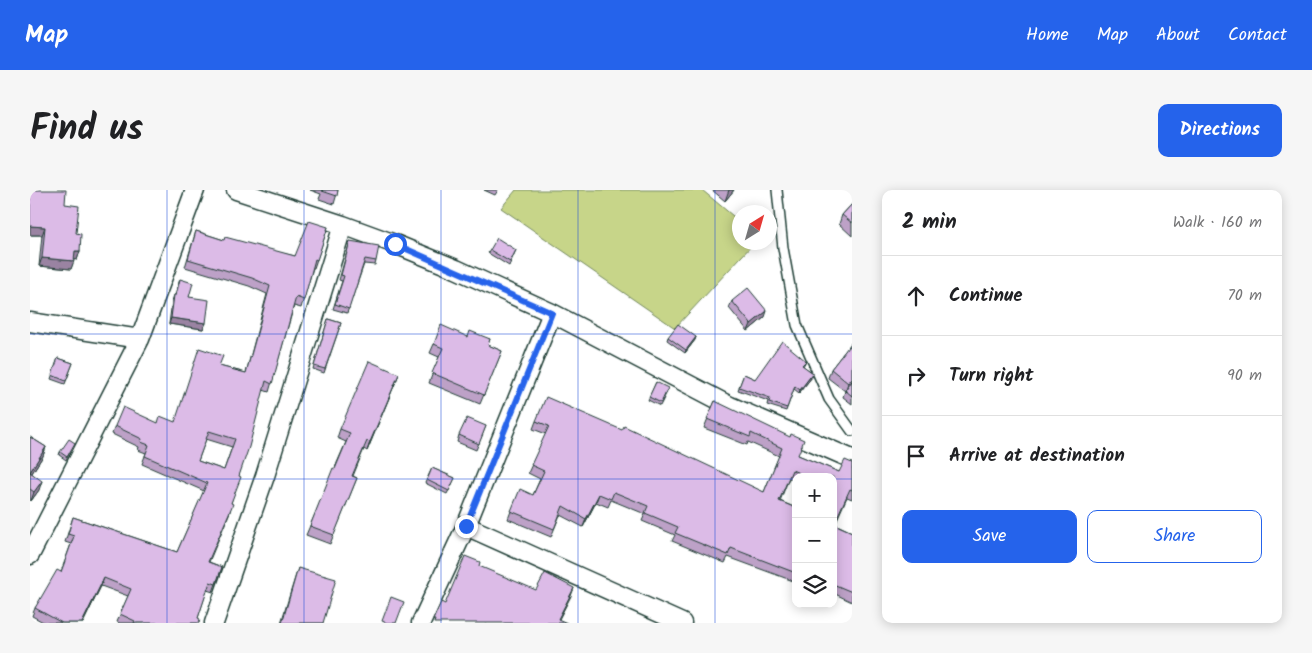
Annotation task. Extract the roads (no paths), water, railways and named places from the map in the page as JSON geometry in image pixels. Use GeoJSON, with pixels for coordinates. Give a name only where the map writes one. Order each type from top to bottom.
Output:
{"type":"FeatureCollection","features":[{"type":"Feature","properties":{"kind":"street"},"geometry":{"type":"LineString","coordinates":[[30,555],[140,339],[195,190]]}},
{"type":"Feature","properties":{"kind":"street"},"geometry":{"type":"LineString","coordinates":[[236,190],[343,225],[456,269],[552,313],[730,406],[852,460]]}},
{"type":"Feature","properties":{"kind":"street"},"geometry":{"type":"LineString","coordinates":[[214,623],[265,476],[343,225]]}},
{"type":"Feature","properties":{"kind":"street"},"geometry":{"type":"LineString","coordinates":[[421,623],[466,526],[552,313]]}},
{"type":"Feature","properties":{"kind":"street"},"geometry":{"type":"LineString","coordinates":[[30,322],[140,339]]}},
{"type":"Feature","properties":{"kind":"street"},"geometry":{"type":"LineString","coordinates":[[466,526],[682,623]]}},
{"type":"Feature","properties":{"kind":"lane"},"geometry":{"type":"LineString","coordinates":[[777,190],[783,248],[797,326],[829,399],[852,431]]}}]}
